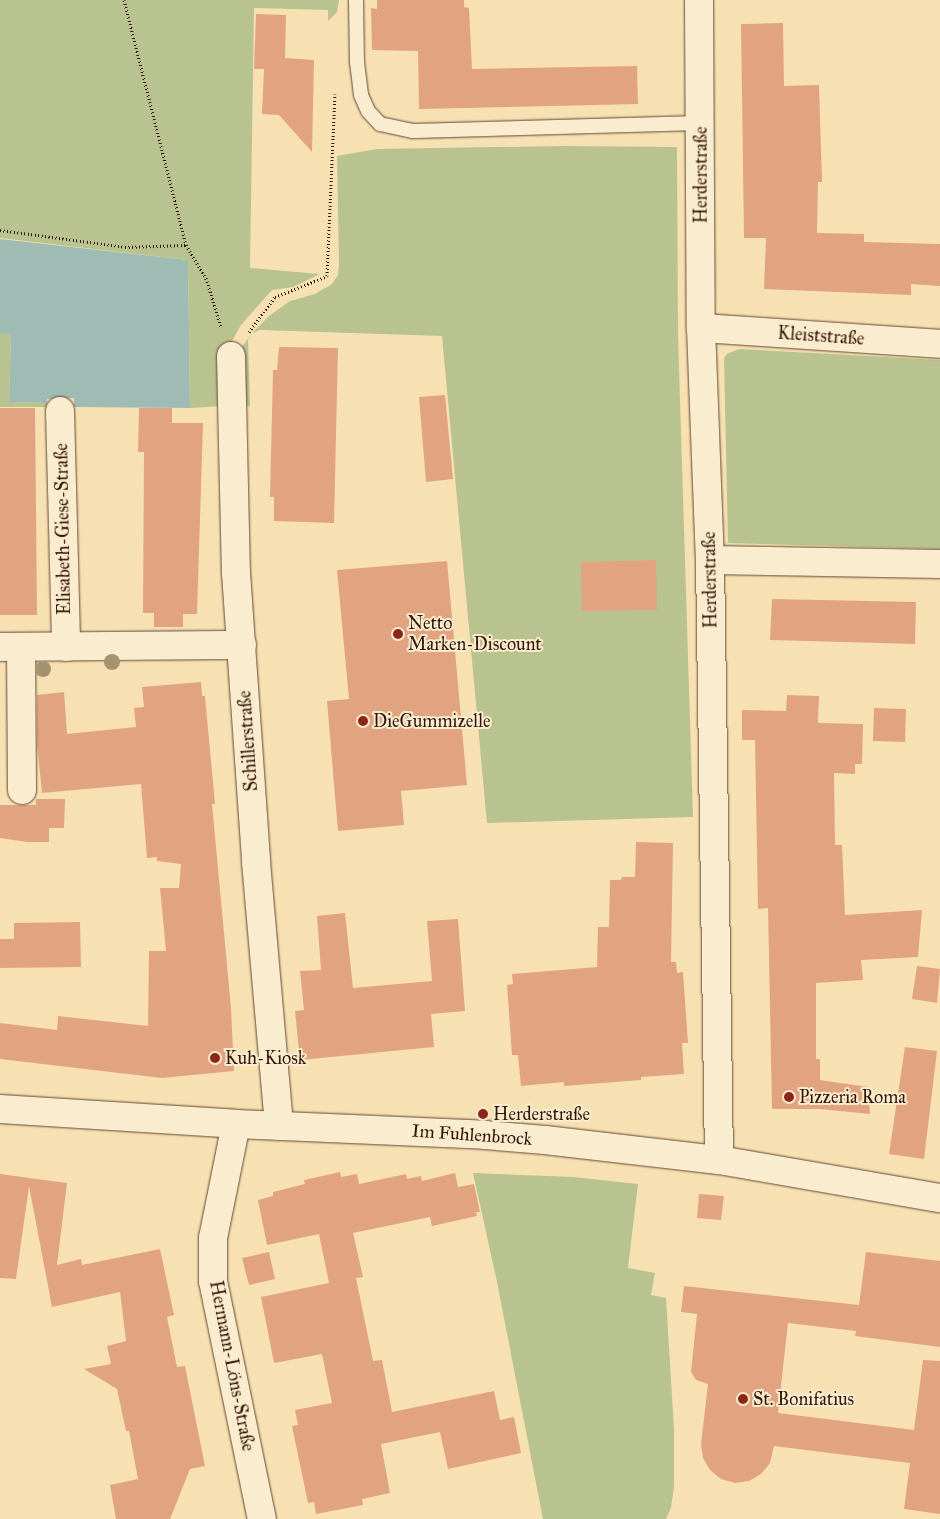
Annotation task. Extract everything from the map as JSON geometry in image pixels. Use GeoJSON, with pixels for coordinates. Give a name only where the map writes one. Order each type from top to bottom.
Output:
{"type":"FeatureCollection","features":[{"type":"Feature","properties":{"kind":"street","name":"Herderstraße"},"geometry":{"type":"LineString","coordinates":[[699,0],[701,328],[710,560],[719,1160]]}},
{"type":"Feature","properties":{"kind":"street","name":"Kleiststraße"},"geometry":{"type":"LineString","coordinates":[[701,328],[940,344]]}},
{"type":"Feature","properties":{"kind":"street","name":"Schillerstraße"},"geometry":{"type":"LineString","coordinates":[[230,356],[236,572],[255,854],[279,1126]]}},
{"type":"Feature","properties":{"kind":"street","name":"Elisabeth-Giese-Straße"},"geometry":{"type":"LineString","coordinates":[[60,411],[66,647]]}},
{"type":"Feature","properties":{"kind":"street"},"geometry":{"type":"LineString","coordinates":[[710,560],[940,564]]}},
{"type":"Feature","properties":{"kind":"street"},"geometry":{"type":"LineString","coordinates":[[22,790],[10,647],[242,645]]}},
{"type":"Feature","properties":{"kind":"street","name":"Im Fuhlenbrock"},"geometry":{"type":"LineString","coordinates":[[0,1109],[236,1124],[485,1135],[719,1160],[940,1198]]}},
{"type":"Feature","properties":{"kind":"street","name":"Hermann-Löns-Straße"},"geometry":{"type":"LineString","coordinates":[[236,1124],[213,1238],[213,1281],[262,1519]]}},
{"type":"Feature","properties":{"kind":"lane"},"geometry":{"type":"LineString","coordinates":[[356,0],[357,62],[361,95],[368,110],[380,124],[413,131],[701,123]]}},
{"type":"Feature","properties":{"kind":"path"},"geometry":{"type":"LineString","coordinates":[[124,0],[186,245],[206,278],[230,356]]}},
{"type":"Feature","properties":{"kind":"path"},"geometry":{"type":"LineString","coordinates":[[230,356],[275,297],[327,276],[335,83],[357,62]]}},
{"type":"Feature","properties":{"kind":"path"},"geometry":{"type":"LineString","coordinates":[[0,230],[125,247],[186,245]]}},
{"type":"Feature","properties":{"kind":"green space"},"geometry":{"type":"Polygon","coordinates":[[[0,0],[339,0],[337,12],[328,21],[328,10],[254,8],[250,268],[320,274],[293,287],[272,290],[241,325],[231,343],[223,406],[190,408],[188,260],[0,238],[0,0]]]}},
{"type":"Feature","properties":{"kind":"green space"},"geometry":{"type":"Polygon","coordinates":[[[564,146],[677,147],[678,335],[693,817],[487,823],[442,336],[260,330],[252,333],[269,316],[290,301],[315,294],[332,284],[338,275],[337,156],[377,149],[564,146]]]}},
{"type":"Feature","properties":{"kind":"green space"},"geometry":{"type":"Polygon","coordinates":[[[252,333],[248,340],[250,406],[234,407],[236,364],[242,347],[252,333]]]}},
{"type":"Feature","properties":{"kind":"green space"},"geometry":{"type":"Polygon","coordinates":[[[0,334],[11,334],[9,402],[47,403],[47,407],[0,407],[0,334]]]}},
{"type":"Feature","properties":{"kind":"green space"},"geometry":{"type":"Polygon","coordinates":[[[739,349],[940,360],[940,549],[728,543],[724,358],[727,354],[739,349]]]}},
{"type":"Feature","properties":{"kind":"green space"},"geometry":{"type":"Polygon","coordinates":[[[473,1173],[573,1177],[638,1184],[628,1268],[655,1273],[651,1295],[666,1298],[674,1429],[674,1487],[671,1508],[666,1519],[543,1519],[497,1282],[473,1173]]]}},
{"type":"Feature","properties":{"kind":"water"},"geometry":{"type":"Polygon","coordinates":[[[0,239],[188,260],[190,408],[74,407],[74,398],[47,399],[47,403],[9,402],[11,334],[0,334],[0,239]]]}},
{"type":"Feature","properties":{"kind":"building"},"geometry":{"type":"Polygon","coordinates":[[[377,0],[464,0],[464,7],[469,8],[472,69],[637,66],[638,104],[419,109],[418,51],[372,50],[371,8],[377,9],[377,0]]]}},
{"type":"Feature","properties":{"kind":"building"},"geometry":{"type":"Polygon","coordinates":[[[256,14],[286,15],[285,58],[314,60],[312,152],[279,115],[262,114],[264,69],[254,69],[256,14]]]}},
{"type":"Feature","properties":{"kind":"building"},"geometry":{"type":"Polygon","coordinates":[[[783,23],[784,86],[819,85],[822,182],[818,182],[817,233],[864,234],[864,242],[940,244],[940,286],[911,284],[911,295],[764,289],[766,238],[744,238],[741,24],[783,23]]]}},
{"type":"Feature","properties":{"kind":"building"},"geometry":{"type":"Polygon","coordinates":[[[279,347],[338,348],[334,523],[274,521],[274,497],[270,497],[273,370],[277,370],[279,347]]]}},
{"type":"Feature","properties":{"kind":"building"},"geometry":{"type":"Polygon","coordinates":[[[445,395],[453,479],[426,482],[419,397],[445,395]]]}},
{"type":"Feature","properties":{"kind":"building"},"geometry":{"type":"Polygon","coordinates":[[[0,408],[35,408],[37,615],[0,615],[0,408]]]}},
{"type":"Feature","properties":{"kind":"building"},"geometry":{"type":"Polygon","coordinates":[[[139,408],[172,408],[172,423],[203,423],[197,614],[183,614],[183,627],[154,627],[154,613],[143,613],[144,452],[138,452],[139,408]]]}},
{"type":"Feature","properties":{"kind":"building"},"geometry":{"type":"Polygon","coordinates":[[[656,560],[657,610],[582,611],[581,562],[656,560]]]}},
{"type":"Feature","properties":{"kind":"building","name":"Netto Marken-Discount"},"geometry":{"type":"Polygon","coordinates":[[[447,561],[467,785],[401,791],[404,825],[338,831],[327,701],[349,699],[337,570],[447,561]]]}},
{"type":"Feature","properties":{"kind":"building"},"geometry":{"type":"Polygon","coordinates":[[[772,599],[916,602],[915,644],[770,640],[772,599]]]}},
{"type":"Feature","properties":{"kind":"building"},"geometry":{"type":"Polygon","coordinates":[[[201,682],[202,696],[205,696],[215,804],[212,804],[231,1008],[234,1071],[162,1078],[0,1059],[0,1023],[57,1030],[58,1016],[148,1026],[149,951],[166,951],[160,888],[179,888],[181,864],[157,861],[157,857],[147,858],[141,784],[42,793],[37,744],[37,695],[64,692],[67,734],[136,727],[134,708],[144,707],[142,687],[201,682]]]}},
{"type":"Feature","properties":{"kind":"building"},"geometry":{"type":"Polygon","coordinates":[[[787,695],[819,696],[818,723],[863,724],[862,764],[855,764],[855,774],[834,773],[835,845],[842,845],[845,915],[922,910],[918,957],[861,960],[863,980],[816,983],[816,1059],[820,1059],[820,1080],[868,1087],[870,1114],[820,1109],[772,1109],[768,908],[758,909],[755,740],[742,740],[742,710],[786,711],[787,695]]]}},
{"type":"Feature","properties":{"kind":"building"},"geometry":{"type":"Polygon","coordinates":[[[874,708],[906,709],[905,742],[873,741],[874,708]]]}},
{"type":"Feature","properties":{"kind":"building"},"geometry":{"type":"Polygon","coordinates":[[[36,799],[65,799],[64,828],[49,828],[49,842],[27,842],[0,838],[0,805],[36,805],[36,799]]]}},
{"type":"Feature","properties":{"kind":"building"},"geometry":{"type":"Polygon","coordinates":[[[636,842],[673,843],[671,962],[676,962],[677,973],[683,972],[688,1043],[682,1043],[684,1074],[641,1077],[641,1080],[564,1086],[564,1082],[521,1086],[518,1055],[512,1055],[507,985],[513,984],[512,974],[597,967],[598,927],[609,927],[610,880],[621,880],[622,877],[635,877],[636,842]]]}},
{"type":"Feature","properties":{"kind":"building"},"geometry":{"type":"Polygon","coordinates":[[[345,913],[353,988],[432,981],[427,921],[458,919],[465,1011],[431,1014],[434,1047],[300,1060],[295,1011],[304,1010],[300,971],[321,970],[317,916],[345,913]]]}},
{"type":"Feature","properties":{"kind":"building"},"geometry":{"type":"Polygon","coordinates":[[[80,922],[81,967],[0,968],[0,939],[14,939],[14,923],[80,922]]]}},
{"type":"Feature","properties":{"kind":"building"},"geometry":{"type":"Polygon","coordinates":[[[917,966],[940,969],[937,1003],[912,999],[917,966]]]}},
{"type":"Feature","properties":{"kind":"building"},"geometry":{"type":"Polygon","coordinates":[[[905,1047],[937,1051],[924,1159],[889,1154],[905,1047]]]}},
{"type":"Feature","properties":{"kind":"building"},"geometry":{"type":"Polygon","coordinates":[[[340,1172],[341,1177],[357,1174],[359,1184],[406,1174],[407,1179],[421,1176],[422,1181],[455,1173],[458,1187],[474,1184],[480,1212],[476,1212],[477,1216],[432,1226],[430,1217],[353,1233],[363,1277],[356,1278],[373,1361],[382,1360],[392,1412],[494,1391],[500,1420],[514,1417],[521,1453],[448,1469],[440,1432],[381,1444],[390,1493],[362,1499],[363,1505],[316,1514],[314,1502],[308,1503],[292,1426],[298,1425],[295,1410],[332,1403],[322,1354],[274,1363],[261,1297],[329,1283],[319,1234],[267,1245],[258,1200],[273,1196],[273,1192],[305,1184],[304,1180],[340,1172]]]}},
{"type":"Feature","properties":{"kind":"building"},"geometry":{"type":"Polygon","coordinates":[[[0,1174],[67,1183],[57,1265],[81,1259],[82,1265],[160,1249],[174,1315],[167,1317],[177,1367],[185,1366],[205,1466],[190,1469],[170,1519],[116,1519],[110,1485],[138,1479],[129,1431],[126,1431],[117,1389],[84,1369],[111,1364],[107,1346],[126,1341],[120,1292],[52,1307],[29,1186],[16,1279],[0,1278],[0,1174]]]}},
{"type":"Feature","properties":{"kind":"building"},"geometry":{"type":"Polygon","coordinates":[[[699,1194],[724,1196],[721,1220],[697,1218],[699,1194]]]}},
{"type":"Feature","properties":{"kind":"building"},"geometry":{"type":"Polygon","coordinates":[[[269,1252],[275,1279],[249,1285],[242,1258],[269,1252]]]}},
{"type":"Feature","properties":{"kind":"building"},"geometry":{"type":"Polygon","coordinates":[[[866,1252],[940,1261],[940,1347],[855,1336],[856,1331],[788,1323],[778,1413],[914,1430],[923,1360],[940,1361],[940,1514],[904,1509],[910,1463],[774,1446],[770,1463],[761,1474],[749,1481],[735,1483],[721,1479],[710,1470],[703,1458],[701,1444],[708,1384],[696,1380],[691,1372],[697,1314],[681,1312],[684,1286],[859,1305],[866,1252]]]}},
{"type":"Feature","properties":{"kind":"place","name":"Netto Marken-Discount"},"geometry":{"type":"Point","coordinates":[398,634]}},
{"type":"Feature","properties":{"kind":"place","name":"DieGummizelle"},"geometry":{"type":"Point","coordinates":[363,721]}},
{"type":"Feature","properties":{"kind":"place","name":"Kuh-Kiosk"},"geometry":{"type":"Point","coordinates":[215,1058]}},
{"type":"Feature","properties":{"kind":"place","name":"Pizzeria Roma"},"geometry":{"type":"Point","coordinates":[789,1097]}},
{"type":"Feature","properties":{"kind":"place","name":"Herderstraße"},"geometry":{"type":"Point","coordinates":[483,1114]}},
{"type":"Feature","properties":{"kind":"place","name":"St. Bonifatius"},"geometry":{"type":"Point","coordinates":[743,1399]}}]}
